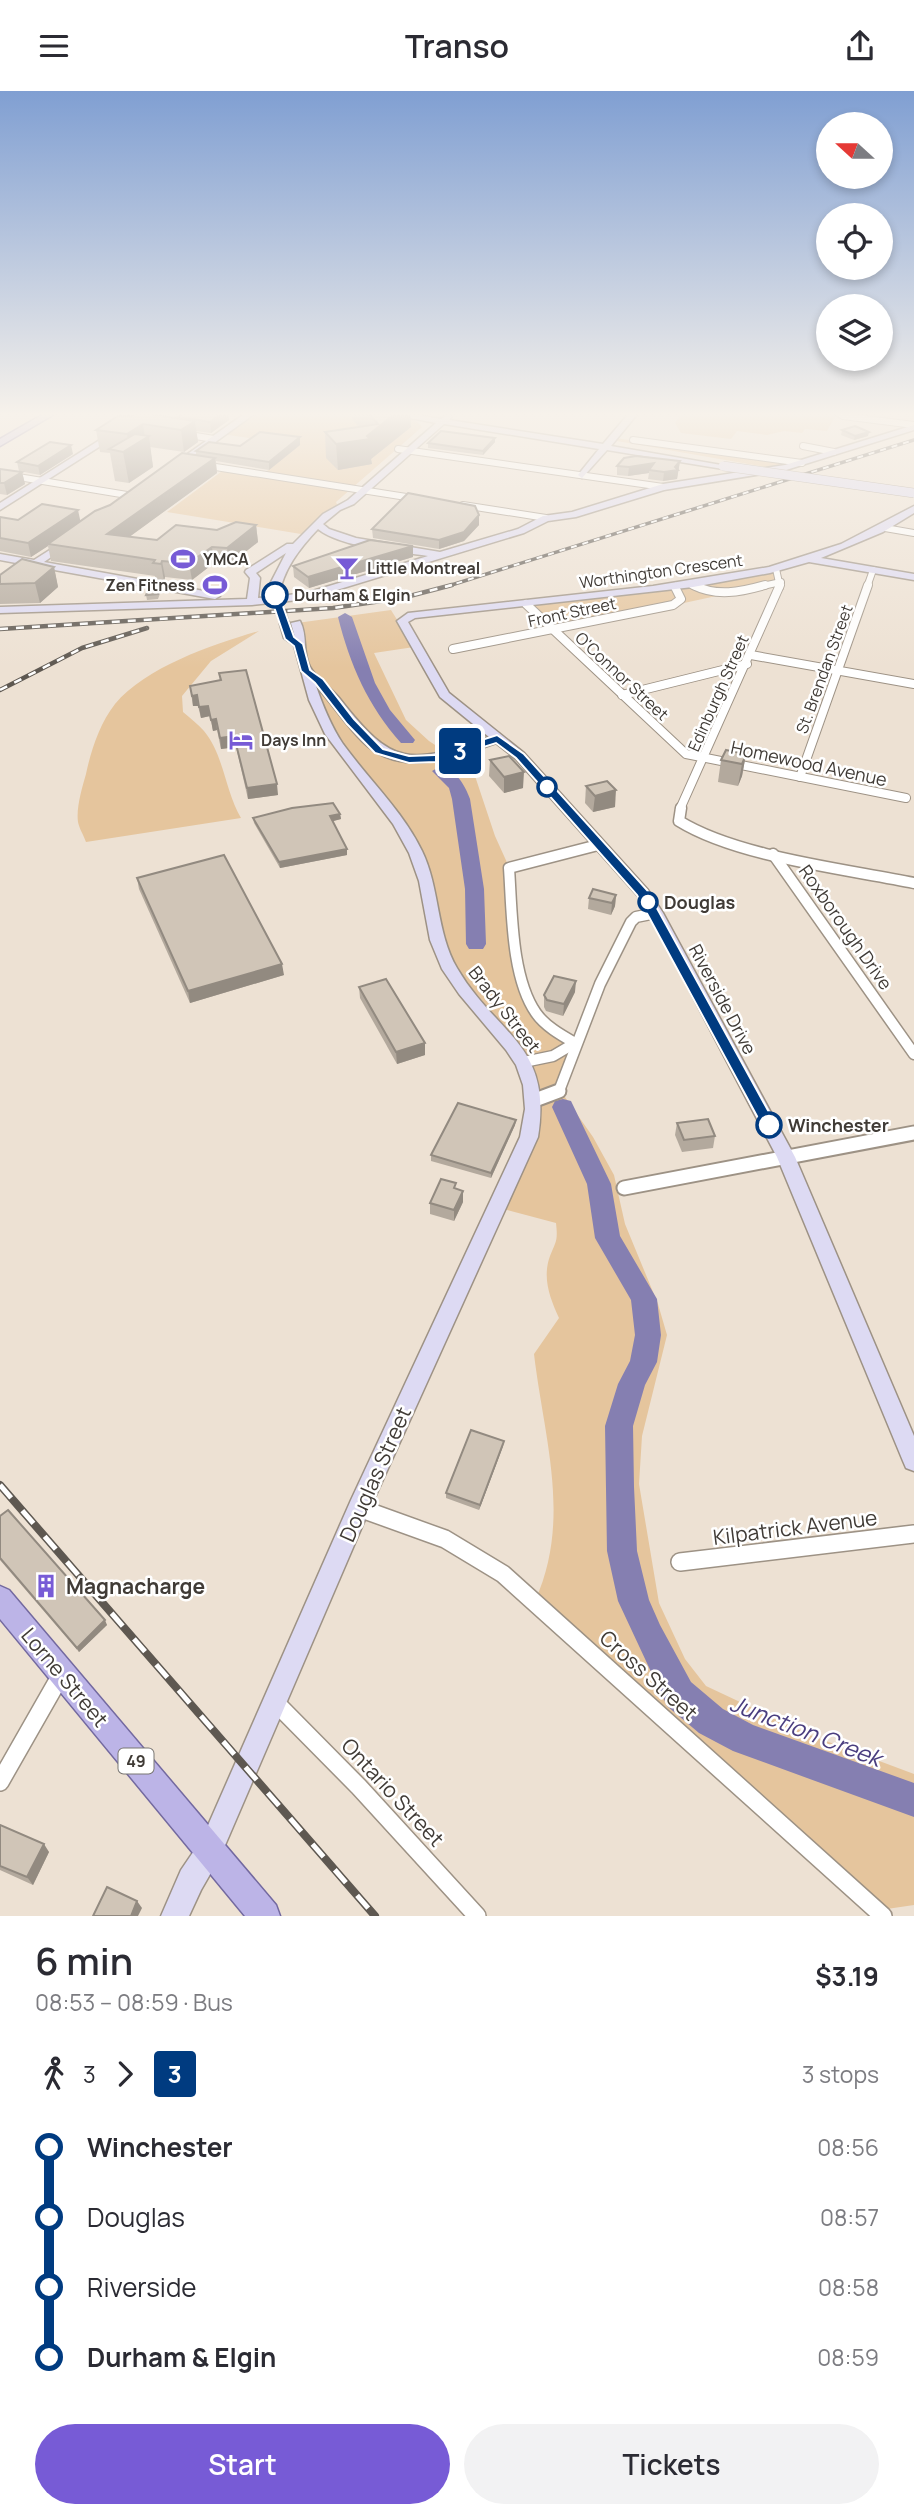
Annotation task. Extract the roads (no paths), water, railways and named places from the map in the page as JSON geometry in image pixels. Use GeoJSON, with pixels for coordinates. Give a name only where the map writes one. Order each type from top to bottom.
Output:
{"type":"FeatureCollection","features":[{"type":"Feature","properties":{"kind":"main road"},"geometry":{"type":"LineString","coordinates":[[0,507],[16,497]]}},
{"type":"Feature","properties":{"kind":"main road"},"geometry":{"type":"LineString","coordinates":[[116,508],[131,497]]}},
{"type":"Feature","properties":{"kind":"main road"},"geometry":{"type":"LineString","coordinates":[[338,507],[336,502],[342,497]]}},
{"type":"Feature","properties":{"kind":"main road"},"geometry":{"type":"LineString","coordinates":[[280,594],[274,586],[279,580],[284,562],[300,541],[338,507],[348,505],[357,497]]}},
{"type":"Feature","properties":{"kind":"main road"},"geometry":{"type":"LineString","coordinates":[[0,610],[200,599],[252,602],[314,595],[521,531],[557,523],[573,515],[630,497]]}},
{"type":"Feature","properties":{"kind":"main road","name":"Worthington Crescent"},"geometry":{"type":"LineString","coordinates":[[402,621],[412,615],[692,585],[776,569],[858,542],[885,529],[914,509]]}},
{"type":"Feature","properties":{"kind":"main road"},"geometry":{"type":"LineString","coordinates":[[521,531],[546,518],[573,515]]}},
{"type":"Feature","properties":{"kind":"main road"},"geometry":{"type":"LineString","coordinates":[[318,525],[324,533],[343,538],[443,555]]}},
{"type":"Feature","properties":{"kind":"main road"},"geometry":{"type":"LineString","coordinates":[[0,588],[74,537]]}},
{"type":"Feature","properties":{"kind":"main road"},"geometry":{"type":"LineString","coordinates":[[252,602],[255,578],[250,572],[300,541],[343,538]]}},
{"type":"Feature","properties":{"kind":"main road"},"geometry":{"type":"LineString","coordinates":[[0,557],[200,599]]}},
{"type":"Feature","properties":{"kind":"main road"},"geometry":{"type":"LineString","coordinates":[[810,560],[914,577]]}},
{"type":"Feature","properties":{"kind":"main road","name":"Riverside Drive"},"geometry":{"type":"LineString","coordinates":[[402,621],[444,695],[520,756],[643,893],[656,913],[786,1157],[914,1461]]}},
{"type":"Feature","properties":{"kind":"main road","name":"Brady Street"},"geometry":{"type":"LineString","coordinates":[[291,624],[290,639],[299,644],[320,710],[339,745],[397,819],[416,853],[434,934],[450,969],[524,1062],[536,1100]]}},
{"type":"Feature","properties":{"kind":"main road"},"geometry":{"type":"LineString","coordinates":[[306,671],[333,697],[351,722],[379,751],[409,759],[447,756],[497,739]]}},
{"type":"Feature","properties":{"kind":"main road"},"geometry":{"type":"LineString","coordinates":[[320,710],[340,715],[351,722]]}},
{"type":"Feature","properties":{"kind":"main road","name":"Douglas Street"},"geometry":{"type":"LineString","coordinates":[[175,1916],[191,1880],[211,1848],[359,1508],[529,1137],[535,1119],[536,1100]]}},
{"type":"Feature","properties":{"kind":"main road","name":"Lorne Street"},"geometry":{"type":"LineString","coordinates":[[0,1599],[211,1848],[265,1916]]}},
{"type":"Feature","properties":{"kind":"street"},"geometry":{"type":"LineString","coordinates":[[409,497],[429,500]]}},
{"type":"Feature","properties":{"kind":"street"},"geometry":{"type":"LineString","coordinates":[[455,504],[546,518]]}},
{"type":"Feature","properties":{"kind":"street"},"geometry":{"type":"LineString","coordinates":[[885,529],[914,533]]}},
{"type":"Feature","properties":{"kind":"street"},"geometry":{"type":"LineString","coordinates":[[692,585],[720,594],[781,582],[776,569]]}},
{"type":"Feature","properties":{"kind":"street","name":"St. Brendan Street"},"geometry":{"type":"LineString","coordinates":[[800,776],[873,570]]}},
{"type":"Feature","properties":{"kind":"street","name":"Edinburgh Street"},"geometry":{"type":"LineString","coordinates":[[773,854],[684,827],[679,821],[680,810],[749,660],[781,582]]}},
{"type":"Feature","properties":{"kind":"street","name":"Front Street"},"geometry":{"type":"LineString","coordinates":[[453,649],[555,631],[678,603],[681,599],[675,587]]}},
{"type":"Feature","properties":{"kind":"street","name":"O'Connor Street"},"geometry":{"type":"LineString","coordinates":[[526,604],[682,751],[705,757]]}},
{"type":"Feature","properties":{"kind":"street"},"geometry":{"type":"LineString","coordinates":[[622,695],[749,660],[839,670],[914,684]]}},
{"type":"Feature","properties":{"kind":"street","name":"Homewood Avenue"},"geometry":{"type":"LineString","coordinates":[[705,757],[906,798]]}},
{"type":"Feature","properties":{"kind":"street"},"geometry":{"type":"LineString","coordinates":[[575,1044],[536,1013],[529,1001],[513,920],[509,868],[598,845]]}},
{"type":"Feature","properties":{"kind":"street"},"geometry":{"type":"LineString","coordinates":[[773,854],[914,883]]}},
{"type":"Feature","properties":{"kind":"street","name":"Roxborough Drive"},"geometry":{"type":"LineString","coordinates":[[773,854],[914,1054]]}},
{"type":"Feature","properties":{"kind":"street"},"geometry":{"type":"LineString","coordinates":[[536,1100],[559,1091],[574,1056],[575,1044],[631,922],[636,917],[656,913]]}},
{"type":"Feature","properties":{"kind":"street"},"geometry":{"type":"LineString","coordinates":[[524,1062],[553,1056],[575,1044]]}},
{"type":"Feature","properties":{"kind":"street"},"geometry":{"type":"LineString","coordinates":[[624,1188],[914,1133]]}},
{"type":"Feature","properties":{"kind":"street","name":"Cross Street"},"geometry":{"type":"LineString","coordinates":[[359,1508],[445,1539],[502,1574],[883,1916]]}},
{"type":"Feature","properties":{"kind":"street","name":"Kilpatrick Avenue"},"geometry":{"type":"LineString","coordinates":[[680,1562],[914,1534]]}},
{"type":"Feature","properties":{"kind":"street"},"geometry":{"type":"LineString","coordinates":[[0,1782],[61,1674]]}},
{"type":"Feature","properties":{"kind":"street","name":"Ontario Street"},"geometry":{"type":"LineString","coordinates":[[274,1701],[359,1787],[477,1916]]}},
{"type":"Feature","properties":{"kind":"waterway","name":"Junction Creek"},"geometry":{"type":"LineString","coordinates":[[345,617],[367,683],[384,712],[407,740]]}},
{"type":"Feature","properties":{"kind":"waterway","name":"Junction Creek"},"geometry":{"type":"LineString","coordinates":[[441,771],[457,786],[461,799],[475,889],[476,944]]}},
{"type":"Feature","properties":{"kind":"waterway","name":"Junction Creek"},"geometry":{"type":"LineString","coordinates":[[563,1107],[599,1184],[608,1238],[644,1299],[648,1335],[643,1362],[632,1384],[619,1426],[619,1487],[622,1551],[634,1601],[649,1636],[679,1694],[711,1721],[745,1739],[914,1800]]}},
{"type":"Feature","properties":{"kind":"tunnel"},"geometry":{"type":"LineString","coordinates":[[275,594],[285,624]]}},
{"type":"Feature","properties":{"kind":"railway"},"geometry":{"type":"LineString","coordinates":[[448,586],[732,497]]}},
{"type":"Feature","properties":{"kind":"railway"},"geometry":{"type":"LineString","coordinates":[[0,629],[333,608],[402,598],[448,586]]}},
{"type":"Feature","properties":{"kind":"railway"},"geometry":{"type":"LineString","coordinates":[[0,690],[82,648],[147,628]]}},
{"type":"Feature","properties":{"kind":"railway"},"geometry":{"type":"LineString","coordinates":[[0,1485],[375,1916]]}},
{"type":"Feature","properties":{"kind":"place","name":"YMCA"},"geometry":{"type":"Point","coordinates":[183,559]}},
{"type":"Feature","properties":{"kind":"place","name":"Little Montreal"},"geometry":{"type":"Point","coordinates":[347,568]}},
{"type":"Feature","properties":{"kind":"place","name":"Zen Fitness"},"geometry":{"type":"Point","coordinates":[215,585]}},
{"type":"Feature","properties":{"kind":"place","name":"Durham & Elgin"},"geometry":{"type":"Point","coordinates":[275,595]}},
{"type":"Feature","properties":{"kind":"place","name":"Days Inn"},"geometry":{"type":"Point","coordinates":[241,740]}},
{"type":"Feature","properties":{"kind":"place","name":"Douglas"},"geometry":{"type":"Point","coordinates":[648,902]}},
{"type":"Feature","properties":{"kind":"place","name":"Winchester"},"geometry":{"type":"Point","coordinates":[769,1125]}},
{"type":"Feature","properties":{"kind":"place","name":"Magnacharge"},"geometry":{"type":"Point","coordinates":[46,1586]}}]}
